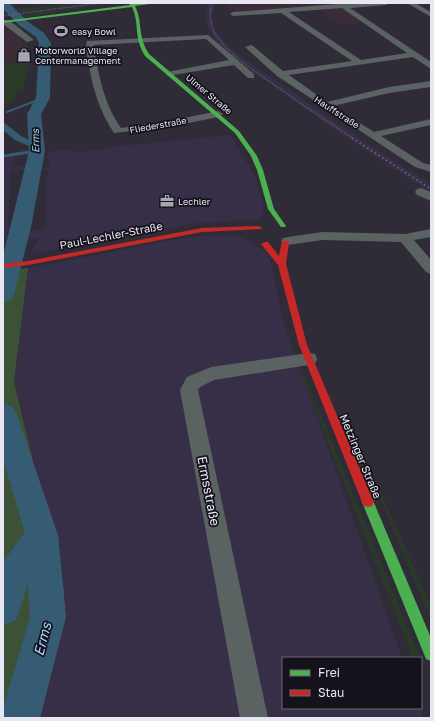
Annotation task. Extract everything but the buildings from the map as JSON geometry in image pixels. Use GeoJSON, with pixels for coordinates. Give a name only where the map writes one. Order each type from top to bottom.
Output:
{"type":"FeatureCollection","features":[{"type":"Feature","properties":{"kind":"street"},"geometry":{"type":"LineString","coordinates":[[112,7],[123,3]]}},
{"type":"Feature","properties":{"kind":"street"},"geometry":{"type":"LineString","coordinates":[[6,20],[29,19],[132,4],[154,3]]}},
{"type":"Feature","properties":{"kind":"street"},"geometry":{"type":"LineString","coordinates":[[233,14],[283,11],[340,5],[386,3]]}},
{"type":"Feature","properties":{"kind":"street"},"geometry":{"type":"LineString","coordinates":[[410,3],[431,15]]}},
{"type":"Feature","properties":{"kind":"street"},"geometry":{"type":"LineString","coordinates":[[132,4],[137,11],[137,41],[208,37],[234,62],[252,76]]}},
{"type":"Feature","properties":{"kind":"street"},"geometry":{"type":"LineString","coordinates":[[340,5],[431,66]]}},
{"type":"Feature","properties":{"kind":"street"},"geometry":{"type":"LineString","coordinates":[[283,11],[359,62]]}},
{"type":"Feature","properties":{"kind":"street"},"geometry":{"type":"LineString","coordinates":[[6,20],[30,40]]}},
{"type":"Feature","properties":{"kind":"street","name":"Ulmer Straße"},"geometry":{"type":"LineString","coordinates":[[137,41],[143,51],[218,114],[237,132],[254,156],[260,170],[271,209],[286,235]]}},
{"type":"Feature","properties":{"kind":"street","name":"Fliederstraße"},"geometry":{"type":"LineString","coordinates":[[137,41],[90,43],[96,84],[113,125],[118,132],[218,114]]}},
{"type":"Feature","properties":{"kind":"street","name":"Hauffstraße"},"geometry":{"type":"LineString","coordinates":[[249,47],[280,74],[325,105],[419,165],[431,170]]}},
{"type":"Feature","properties":{"kind":"street"},"geometry":{"type":"LineString","coordinates":[[280,74],[413,55]]}},
{"type":"Feature","properties":{"kind":"street"},"geometry":{"type":"LineString","coordinates":[[170,74],[234,62]]}},
{"type":"Feature","properties":{"kind":"street"},"geometry":{"type":"LineString","coordinates":[[325,105],[389,90],[431,84]]}},
{"type":"Feature","properties":{"kind":"street"},"geometry":{"type":"LineString","coordinates":[[373,136],[431,122]]}},
{"type":"Feature","properties":{"kind":"street"},"geometry":{"type":"LineString","coordinates":[[271,209],[256,233],[256,236],[265,244],[275,245],[286,235]]}},
{"type":"Feature","properties":{"kind":"street"},"geometry":{"type":"LineString","coordinates":[[261,227],[273,224],[286,235],[405,238],[431,234]]}},
{"type":"Feature","properties":{"kind":"street","name":"Paul-Lechler-Straße"},"geometry":{"type":"LineString","coordinates":[[3,266],[28,263],[202,230],[261,227]]}},
{"type":"Feature","properties":{"kind":"street","name":"Paul-Lechler-Straße"},"geometry":{"type":"LineString","coordinates":[[223,229],[254,238]]}},
{"type":"Feature","properties":{"kind":"street","name":"Metzinger Straße"},"geometry":{"type":"LineString","coordinates":[[286,235],[282,264],[300,335],[431,654]]}},
{"type":"Feature","properties":{"kind":"street"},"geometry":{"type":"LineString","coordinates":[[405,238],[431,269]]}},
{"type":"Feature","properties":{"kind":"street","name":"Metzinger Straße"},"geometry":{"type":"LineString","coordinates":[[265,244],[282,264]]}},
{"type":"Feature","properties":{"kind":"street","name":"Ermsstraße"},"geometry":{"type":"LineString","coordinates":[[254,718],[189,390],[193,382],[211,374],[309,359]]}},
{"type":"Feature","properties":{"kind":"shaded area"},"geometry":{"type":"Polygon","coordinates":[[[87,3],[109,3],[3,16],[3,14],[87,3]]]}},
{"type":"Feature","properties":{"kind":"shaded area"},"geometry":{"type":"Polygon","coordinates":[[[208,3],[215,3],[211,18],[215,28],[225,43],[235,52],[340,125],[431,185],[431,193],[332,128],[228,53],[218,44],[208,28],[205,17],[208,3]]]}},
{"type":"Feature","properties":{"kind":"shaded area"},"geometry":{"type":"Polygon","coordinates":[[[227,3],[343,3],[372,22],[342,25],[320,9],[227,10],[227,3]]]}},
{"type":"Feature","properties":{"kind":"shaded area"},"geometry":{"type":"Polygon","coordinates":[[[3,24],[8,24],[27,47],[29,59],[3,64],[3,24]]]}},
{"type":"Feature","properties":{"kind":"shaded area","name":"Lechler"},"geometry":{"type":"Polygon","coordinates":[[[230,135],[255,176],[263,203],[264,210],[261,217],[256,220],[196,223],[30,254],[39,238],[3,244],[3,157],[15,155],[12,167],[49,167],[48,152],[73,149],[74,153],[120,146],[230,135]],[[50,170],[10,171],[8,234],[40,230],[45,227],[47,223],[46,177],[50,170]]]}},
{"type":"Feature","properties":{"kind":"shaded area"},"geometry":{"type":"Polygon","coordinates":[[[194,236],[238,236],[250,241],[263,250],[269,257],[286,330],[402,657],[282,657],[282,709],[420,709],[423,718],[39,718],[64,590],[14,382],[28,268],[194,236]]]}},
{"type":"Feature","properties":{"kind":"green space"},"geometry":{"type":"Polygon","coordinates":[[[72,3],[87,3],[19,12],[17,9],[72,3]]]}},
{"type":"Feature","properties":{"kind":"green space"},"geometry":{"type":"Polygon","coordinates":[[[117,3],[24,17],[22,15],[117,3]]]}},
{"type":"Feature","properties":{"kind":"green space"},"geometry":{"type":"Polygon","coordinates":[[[29,59],[31,60],[22,92],[17,92],[14,100],[3,106],[3,64],[29,59]]]}},
{"type":"Feature","properties":{"kind":"green space"},"geometry":{"type":"Polygon","coordinates":[[[28,268],[14,382],[64,590],[39,718],[3,718],[3,271],[28,268]]]}},
{"type":"Feature","properties":{"kind":"green space"},"geometry":{"type":"Polygon","coordinates":[[[300,371],[306,378],[420,657],[413,657],[300,371]]]}},
{"type":"Feature","properties":{"kind":"green space"},"geometry":{"type":"Polygon","coordinates":[[[357,445],[363,452],[431,605],[431,619],[357,445]]]}},
{"type":"Feature","properties":{"kind":"waterway","name":"Erms"},"geometry":{"type":"LineString","coordinates":[[3,3],[23,23],[40,35],[45,43],[43,98],[40,106],[34,114],[37,151],[21,227],[3,295]]}},
{"type":"Feature","properties":{"kind":"waterway"},"geometry":{"type":"LineString","coordinates":[[7,112],[43,98]]}},
{"type":"Feature","properties":{"kind":"waterway"},"geometry":{"type":"LineString","coordinates":[[3,125],[18,138],[36,146]]}},
{"type":"Feature","properties":{"kind":"waterway"},"geometry":{"type":"LineString","coordinates":[[3,156],[37,151]]}},
{"type":"Feature","properties":{"kind":"waterway","name":"Erms"},"geometry":{"type":"LineString","coordinates":[[3,415],[42,535]]}},
{"type":"Feature","properties":{"kind":"waterway","name":"Erms"},"geometry":{"type":"LineString","coordinates":[[3,607],[12,578],[42,535]]}},
{"type":"Feature","properties":{"kind":"waterway","name":"Erms"},"geometry":{"type":"LineString","coordinates":[[20,718],[48,617],[42,535]]}},
{"type":"Feature","properties":{"kind":"railway"},"geometry":{"type":"LineString","coordinates":[[3,16],[101,3]]}},
{"type":"Feature","properties":{"kind":"railway"},"geometry":{"type":"LineString","coordinates":[[212,3],[210,16],[212,28],[221,42],[233,54],[267,80],[354,139]]}},
{"type":"Feature","properties":{"kind":"railway"},"geometry":{"type":"LineString","coordinates":[[352,138],[431,189]]}},
{"type":"Feature","properties":{"kind":"traffic: fast"},"geometry":{"type":"LineString","coordinates":[[131,3],[136,14],[139,40],[142,48],[147,55],[237,132],[254,156],[260,170],[271,209],[283,226]]}},
{"type":"Feature","properties":{"kind":"traffic: fast"},"geometry":{"type":"LineString","coordinates":[[3,22],[154,3]]}},
{"type":"Feature","properties":{"kind":"traffic: fast"},"geometry":{"type":"LineString","coordinates":[[368,502],[431,654]]}},
{"type":"Feature","properties":{"kind":"traffic: jam"},"geometry":{"type":"LineString","coordinates":[[3,266],[28,263],[202,230],[259,228]]}},
{"type":"Feature","properties":{"kind":"traffic: jam"},"geometry":{"type":"LineString","coordinates":[[285,243],[282,264],[303,345],[368,502]]}},
{"type":"Feature","properties":{"kind":"traffic: jam"},"geometry":{"type":"LineString","coordinates":[[265,244],[282,264]]}},
{"type":"Feature","properties":{"kind":"place","name":"easy Bowl"},"geometry":{"type":"Point","coordinates":[61,31]}},
{"type":"Feature","properties":{"kind":"place","name":"Motorworld Village Centermanagement"},"geometry":{"type":"Point","coordinates":[24,55]}},
{"type":"Feature","properties":{"kind":"place","name":"Lechler"},"geometry":{"type":"Point","coordinates":[167,201]}}]}
